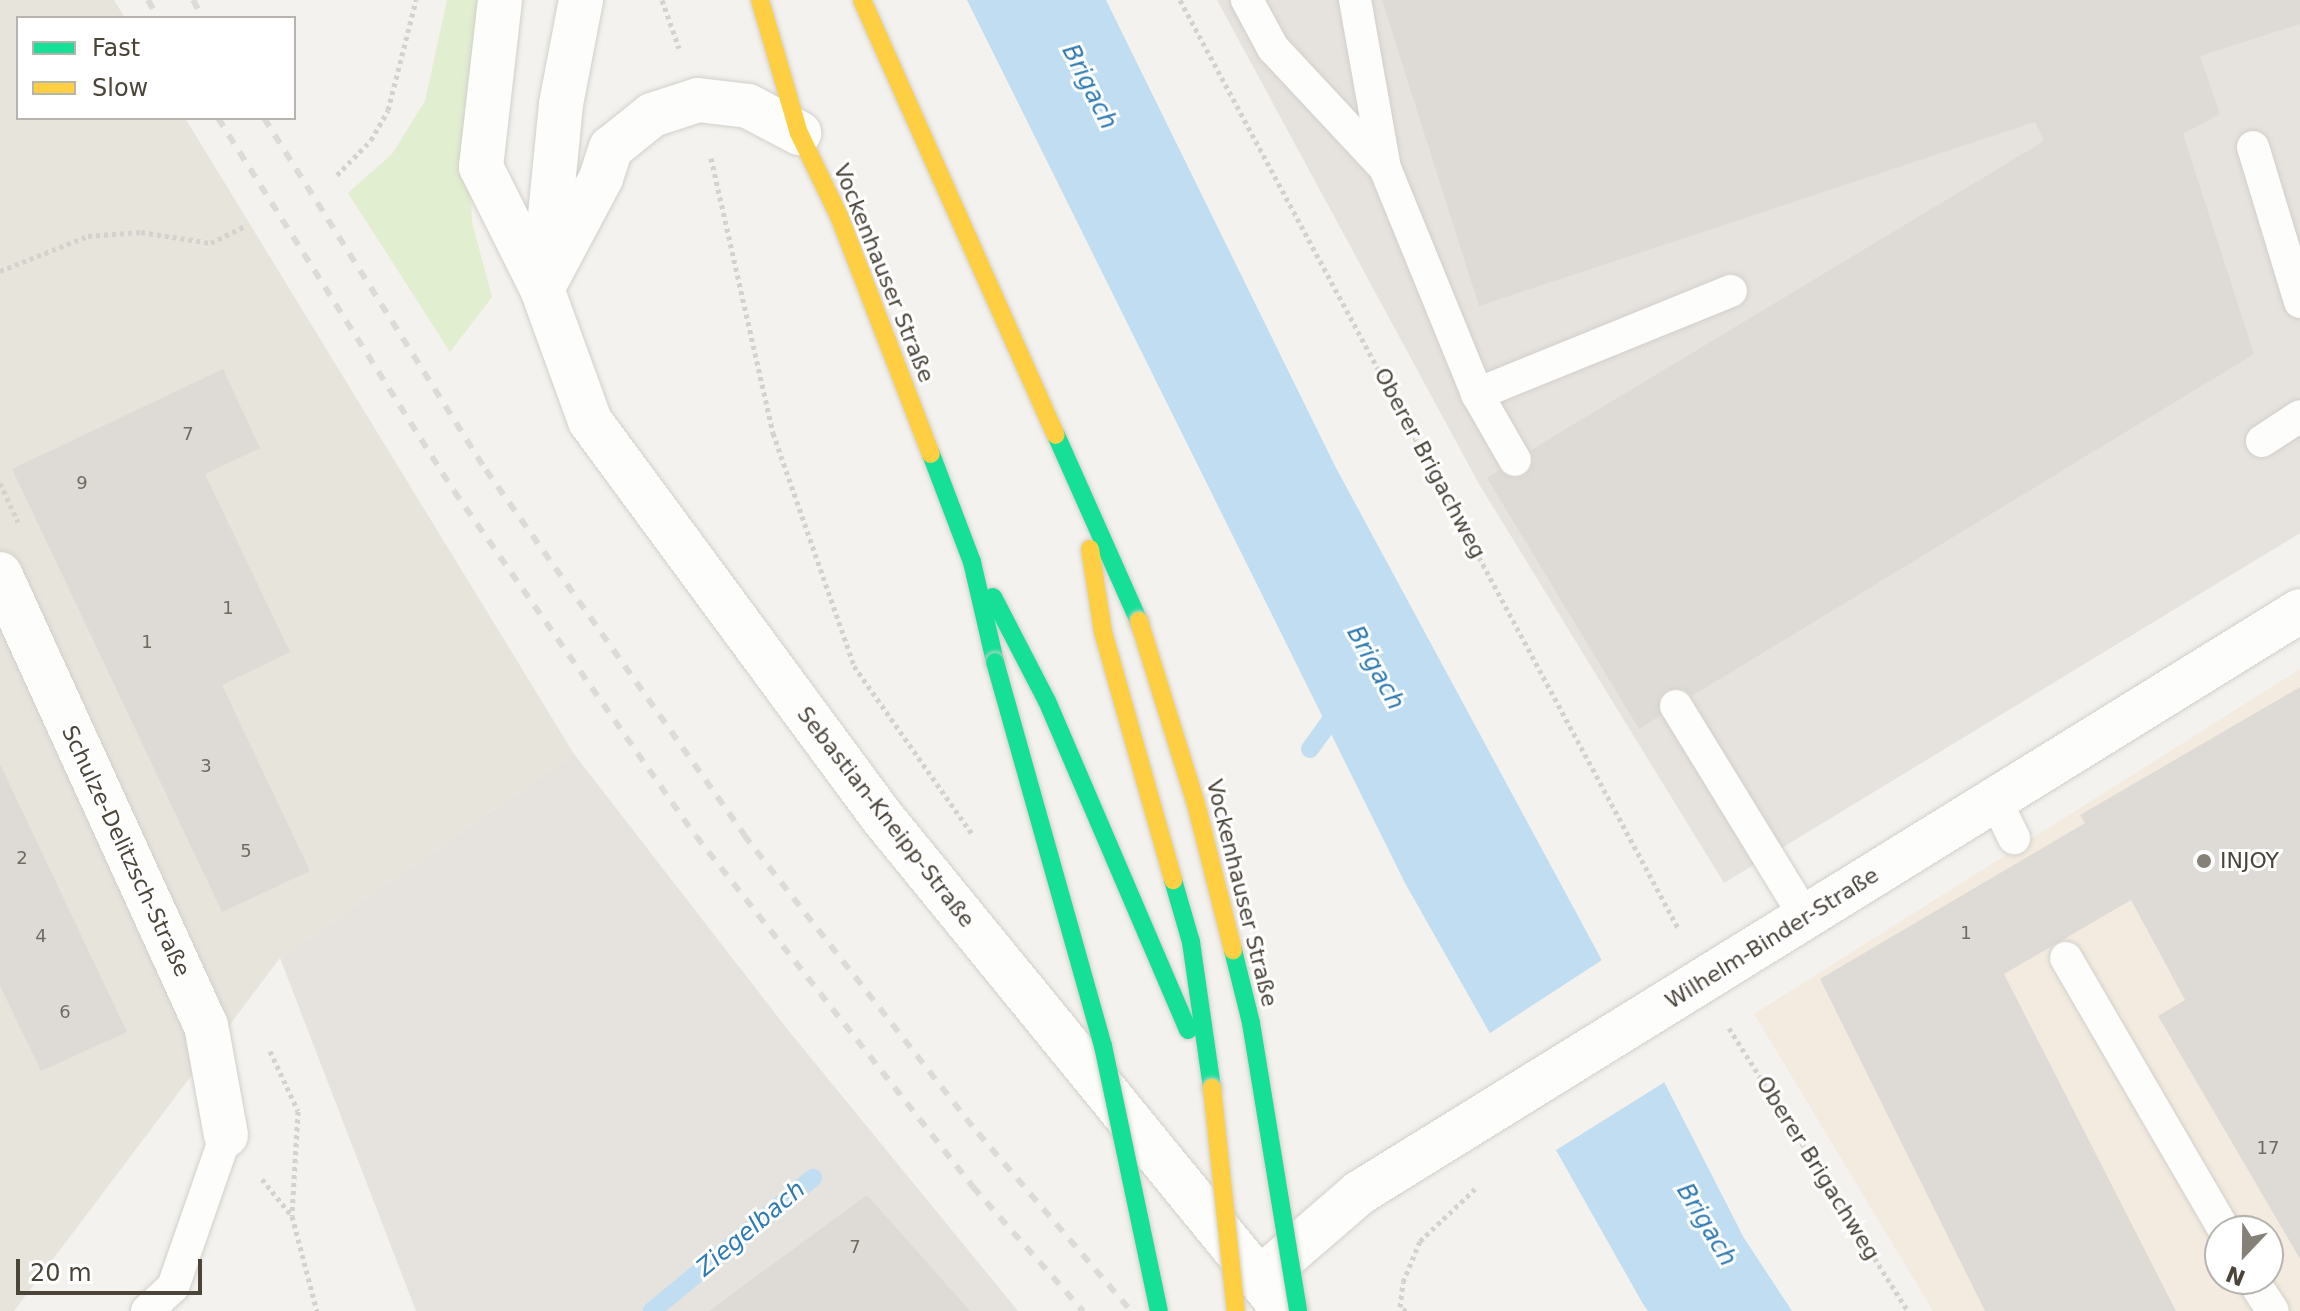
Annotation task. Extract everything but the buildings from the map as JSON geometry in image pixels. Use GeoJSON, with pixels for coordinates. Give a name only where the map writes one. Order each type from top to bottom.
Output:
{"type":"FeatureCollection","features":[{"type":"Feature","properties":{"kind":"main road","name":"Vockenhauser Straße"},"geometry":{"type":"LineString","coordinates":[[760,0],[799,133],[839,216],[972,562],[995,662],[1103,1046],[1159,1311]]}},
{"type":"Feature","properties":{"kind":"main road","name":"Vockenhauser Straße"},"geometry":{"type":"LineString","coordinates":[[862,0],[1139,621],[1196,804],[1251,1023],[1298,1311]]}},
{"type":"Feature","properties":{"kind":"main road","name":"Vockenhauser Straße"},"geometry":{"type":"LineString","coordinates":[[1084,503],[1103,632],[1191,942],[1212,1088],[1259,1301]]}},
{"type":"Feature","properties":{"kind":"main road","name":"Vockenhauser Straße"},"geometry":{"type":"LineString","coordinates":[[972,562],[1026,653],[1212,1088]]}},
{"type":"Feature","properties":{"kind":"street","name":"Sebastian-Kneipp-Straße"},"geometry":{"type":"LineString","coordinates":[[500,0],[481,167],[542,289],[590,421],[882,817],[1259,1301]]}},
{"type":"Feature","properties":{"kind":"street","name":"Sebastian-Kneipp-Straße"},"geometry":{"type":"LineString","coordinates":[[542,289],[561,104],[581,0]]}},
{"type":"Feature","properties":{"kind":"street"},"geometry":{"type":"LineString","coordinates":[[542,289],[601,178],[611,148],[652,115],[698,100],[748,106],[799,133]]}},
{"type":"Feature","properties":{"kind":"street","name":"Schulze-Delitzsch-Straße"},"geometry":{"type":"LineString","coordinates":[[0,574],[206,1025],[226,1135]]}},
{"type":"Feature","properties":{"kind":"street","name":"Wilhelm-Binder-Straße"},"geometry":{"type":"LineString","coordinates":[[1259,1301],[1359,1193],[1806,918],[1994,797],[2300,611]]}},
{"type":"Feature","properties":{"kind":"lane"},"geometry":{"type":"LineString","coordinates":[[1247,0],[1273,48],[1385,168]]}},
{"type":"Feature","properties":{"kind":"lane"},"geometry":{"type":"LineString","coordinates":[[1355,0],[1385,168],[1477,394],[1515,460]]}},
{"type":"Feature","properties":{"kind":"lane"},"geometry":{"type":"LineString","coordinates":[[2253,147],[2300,302]]}},
{"type":"Feature","properties":{"kind":"lane"},"geometry":{"type":"LineString","coordinates":[[1477,394],[1731,291]]}},
{"type":"Feature","properties":{"kind":"lane"},"geometry":{"type":"LineString","coordinates":[[2262,441],[2300,416]]}},
{"type":"Feature","properties":{"kind":"lane"},"geometry":{"type":"LineString","coordinates":[[1676,706],[1806,918]]}},
{"type":"Feature","properties":{"kind":"lane"},"geometry":{"type":"LineString","coordinates":[[1994,797],[2014,838]]}},
{"type":"Feature","properties":{"kind":"lane"},"geometry":{"type":"LineString","coordinates":[[2066,958],[2216,1215]]}},
{"type":"Feature","properties":{"kind":"lane"},"geometry":{"type":"LineString","coordinates":[[147,1311],[173,1287],[226,1135]]}},
{"type":"Feature","properties":{"kind":"path"},"geometry":{"type":"LineString","coordinates":[[337,175],[371,140],[388,110],[416,0]]}},
{"type":"Feature","properties":{"kind":"path"},"geometry":{"type":"LineString","coordinates":[[662,0],[698,100],[773,433],[854,666]]}},
{"type":"Feature","properties":{"kind":"path","name":"Oberer Brigachweg"},"geometry":{"type":"LineString","coordinates":[[1180,0],[1680,927]]}},
{"type":"Feature","properties":{"kind":"path"},"geometry":{"type":"LineString","coordinates":[[0,271],[88,236],[141,232],[211,243],[247,225]]}},
{"type":"Feature","properties":{"kind":"path","name":"Oberer Brigachweg"},"geometry":{"type":"LineString","coordinates":[[1727,1025],[1908,1311]]}},
{"type":"Feature","properties":{"kind":"path"},"geometry":{"type":"LineString","coordinates":[[1406,1311],[1400,1307],[1403,1282],[1420,1241],[1485,1180]]}},
{"type":"Feature","properties":{"kind":"shaded area"},"geometry":{"type":"Polygon","coordinates":[[[0,0],[114,0],[124,16],[16,16],[16,120],[186,120],[574,754],[280,958],[14,1311],[0,1311],[0,0]]]}},
{"type":"Feature","properties":{"kind":"shaded area"},"geometry":{"type":"Polygon","coordinates":[[[1217,0],[2300,0],[2300,533],[1724,883],[1479,484],[1217,0]]]}},
{"type":"Feature","properties":{"kind":"shaded area"},"geometry":{"type":"Polygon","coordinates":[[[2213,378],[2300,491],[2300,533],[2000,715],[1973,670],[1943,690],[1970,733],[1838,813],[1737,669],[2213,378]]]}},
{"type":"Feature","properties":{"kind":"shaded area"},"geometry":{"type":"Polygon","coordinates":[[[2300,669],[2300,1311],[1933,1311],[1754,1014],[2300,669]]]}},
{"type":"Feature","properties":{"kind":"shaded area"},"geometry":{"type":"Polygon","coordinates":[[[574,754],[788,1030],[1018,1311],[416,1311],[280,958],[574,754]]]}},
{"type":"Feature","properties":{"kind":"green space"},"geometry":{"type":"Polygon","coordinates":[[[447,0],[482,0],[467,92],[472,222],[492,297],[450,352],[348,193],[392,154],[425,101],[447,0]]]}},
{"type":"Feature","properties":{"kind":"water","name":"Brigach"},"geometry":{"type":"Polygon","coordinates":[[[967,0],[1106,0],[1335,466],[1598,953],[1744,1238],[1792,1311],[1648,1311],[1643,1304],[1405,883],[967,0]]]}},
{"type":"Feature","properties":{"kind":"pier"},"geometry":{"type":"Polygon","coordinates":[[[1605,958],[1668,1080],[1553,1152],[1487,1035],[1605,958]]]}},
{"type":"Feature","properties":{"kind":"waterway","name":"Ziegelbach"},"geometry":{"type":"LineString","coordinates":[[1310,749],[1341,706]]}},
{"type":"Feature","properties":{"kind":"waterway","name":"Ziegelbach"},"geometry":{"type":"LineString","coordinates":[[652,1311],[813,1178]]}},
{"type":"Feature","properties":{"kind":"railway"},"geometry":{"type":"LineString","coordinates":[[148,0],[157,16]]}},
{"type":"Feature","properties":{"kind":"railway"},"geometry":{"type":"LineString","coordinates":[[193,0],[202,16]]}},
{"type":"Feature","properties":{"kind":"railway"},"geometry":{"type":"LineString","coordinates":[[219,120],[454,491],[696,836],[973,1187],[1083,1311]]}},
{"type":"Feature","properties":{"kind":"railway"},"geometry":{"type":"LineString","coordinates":[[265,120],[486,470],[744,835],[978,1133],[1131,1311]]}},
{"type":"Feature","properties":{"kind":"traffic: fast"},"geometry":{"type":"LineString","coordinates":[[1056,435],[1139,621]]}},
{"type":"Feature","properties":{"kind":"traffic: fast"},"geometry":{"type":"LineString","coordinates":[[931,454],[972,562],[995,662]]}},
{"type":"Feature","properties":{"kind":"traffic: fast"},"geometry":{"type":"LineString","coordinates":[[993,597],[1047,701],[1188,1030]]}},
{"type":"Feature","properties":{"kind":"traffic: fast"},"geometry":{"type":"LineString","coordinates":[[995,662],[1103,1046],[1159,1311]]}},
{"type":"Feature","properties":{"kind":"traffic: fast"},"geometry":{"type":"LineString","coordinates":[[1173,880],[1191,942],[1212,1088]]}},
{"type":"Feature","properties":{"kind":"traffic: fast"},"geometry":{"type":"LineString","coordinates":[[1233,950],[1251,1023],[1298,1311]]}},
{"type":"Feature","properties":{"kind":"traffic: slow"},"geometry":{"type":"LineString","coordinates":[[760,0],[799,133],[839,216],[931,454]]}},
{"type":"Feature","properties":{"kind":"traffic: slow"},"geometry":{"type":"LineString","coordinates":[[862,0],[1056,435]]}},
{"type":"Feature","properties":{"kind":"traffic: slow"},"geometry":{"type":"LineString","coordinates":[[1090,549],[1103,632],[1173,880]]}},
{"type":"Feature","properties":{"kind":"traffic: slow"},"geometry":{"type":"LineString","coordinates":[[1139,621],[1196,804],[1233,950]]}},
{"type":"Feature","properties":{"kind":"traffic: slow"},"geometry":{"type":"LineString","coordinates":[[1212,1088],[1236,1311]]}},
{"type":"Feature","properties":{"kind":"place","name":"INJOY"},"geometry":{"type":"Point","coordinates":[2204,861]}}]}
